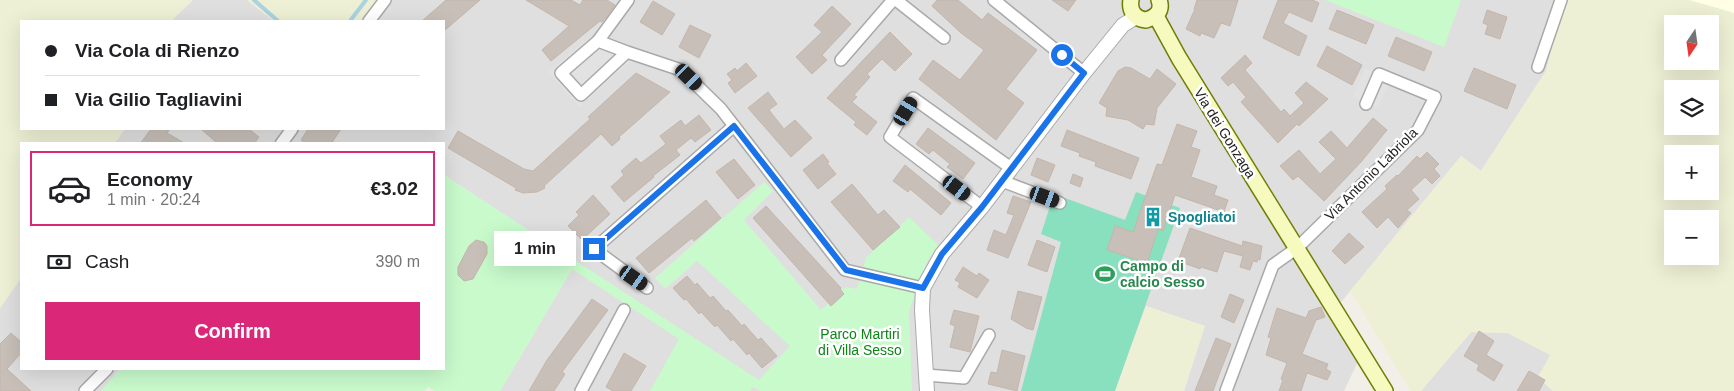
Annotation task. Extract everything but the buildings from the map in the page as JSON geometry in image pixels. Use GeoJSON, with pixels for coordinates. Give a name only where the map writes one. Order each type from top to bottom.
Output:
{"type":"FeatureCollection","features":[{"type":"Feature","properties":{"kind":"main road"},"geometry":{"type":"LineString","coordinates":[[1131,0],[1130,7],[1136,17],[1146,20],[1156,16],[1160,10],[1160,0]]}},
{"type":"Feature","properties":{"kind":"main road","name":"Via dei Gonzaga"},"geometry":{"type":"LineString","coordinates":[[1156,16],[1179,58],[1385,391]]}},
{"type":"Feature","properties":{"kind":"street"},"geometry":{"type":"LineString","coordinates":[[370,20],[385,0]]}},
{"type":"Feature","properties":{"kind":"street"},"geometry":{"type":"LineString","coordinates":[[626,52],[580,95],[561,73],[598,41],[628,0]]}},
{"type":"Feature","properties":{"kind":"street"},"geometry":{"type":"LineString","coordinates":[[841,60],[894,0],[944,38]]}},
{"type":"Feature","properties":{"kind":"street"},"geometry":{"type":"LineString","coordinates":[[994,0],[1084,73]]}},
{"type":"Feature","properties":{"kind":"street"},"geometry":{"type":"LineString","coordinates":[[1538,67],[1561,0]]}},
{"type":"Feature","properties":{"kind":"street"},"geometry":{"type":"LineString","coordinates":[[927,391],[922,310],[923,288],[942,254],[982,207],[1084,73],[1123,26],[1136,17]]}},
{"type":"Feature","properties":{"kind":"street"},"geometry":{"type":"LineString","coordinates":[[598,41],[681,70],[721,109],[846,270],[923,288]]}},
{"type":"Feature","properties":{"kind":"street","name":"Via Antonio Labriola"},"geometry":{"type":"LineString","coordinates":[[1297,248],[1418,130],[1435,98],[1379,74],[1366,104]]}},
{"type":"Feature","properties":{"kind":"street"},"geometry":{"type":"LineString","coordinates":[[982,207],[890,137],[913,98],[1012,168]]}},
{"type":"Feature","properties":{"kind":"street"},"geometry":{"type":"LineString","coordinates":[[647,288],[594,249],[734,126]]}},
{"type":"Feature","properties":{"kind":"street"},"geometry":{"type":"LineString","coordinates":[[282,142],[291,130]]}},
{"type":"Feature","properties":{"kind":"street"},"geometry":{"type":"LineString","coordinates":[[1002,181],[1060,203]]}},
{"type":"Feature","properties":{"kind":"street"},"geometry":{"type":"LineString","coordinates":[[1226,391],[1273,266],[1297,248]]}},
{"type":"Feature","properties":{"kind":"street"},"geometry":{"type":"LineString","coordinates":[[581,391],[624,310]]}},
{"type":"Feature","properties":{"kind":"street"},"geometry":{"type":"LineString","coordinates":[[926,376],[964,378],[989,335]]}},
{"type":"Feature","properties":{"kind":"street"},"geometry":{"type":"LineString","coordinates":[[85,391],[106,370]]}},
{"type":"Feature","properties":{"kind":"shaded area"},"geometry":{"type":"Polygon","coordinates":[[[0,0],[193,0],[172,20],[20,20],[20,130],[124,130],[115,142],[20,142],[20,279],[0,308],[0,0]]]}},
{"type":"Feature","properties":{"kind":"shaded area"},"geometry":{"type":"Polygon","coordinates":[[[193,0],[247,0],[273,20],[172,20],[193,0]]]}},
{"type":"Feature","properties":{"kind":"shaded area"},"geometry":{"type":"Polygon","coordinates":[[[247,0],[392,0],[377,20],[273,20],[247,0]]]}},
{"type":"Feature","properties":{"kind":"shaded area"},"geometry":{"type":"Polygon","coordinates":[[[392,0],[1564,0],[1546,71],[1481,171],[1461,156],[1333,312],[1360,357],[1344,391],[1184,391],[1204,326],[1146,306],[1115,391],[500,391],[576,262],[445,176],[445,142],[115,142],[124,130],[445,130],[445,20],[377,20],[392,0]]]}},
{"type":"Feature","properties":{"kind":"shaded area"},"geometry":{"type":"Polygon","coordinates":[[[1564,0],[1689,0],[1734,13],[1734,391],[1553,391],[1538,377],[1550,355],[1508,333],[1471,332],[1421,391],[1410,391],[1350,291],[1461,156],[1481,171],[1546,71],[1564,0]]]}},
{"type":"Feature","properties":{"kind":"shaded area"},"geometry":{"type":"Polygon","coordinates":[[[1689,0],[1734,0],[1734,13],[1689,0]]]}},
{"type":"Feature","properties":{"kind":"shaded area"},"geometry":{"type":"Polygon","coordinates":[[[589,38],[637,56],[579,107],[548,72],[589,38]]]}},
{"type":"Feature","properties":{"kind":"shaded area"},"geometry":{"type":"Polygon","coordinates":[[[1365,68],[1391,79],[1378,108],[1353,97],[1365,68]]]}},
{"type":"Feature","properties":{"kind":"shaded area"},"geometry":{"type":"Polygon","coordinates":[[[20,279],[20,370],[119,370],[102,391],[0,391],[0,308],[20,279]]]}},
{"type":"Feature","properties":{"kind":"shaded area"},"geometry":{"type":"Polygon","coordinates":[[[1146,306],[1205,326],[1184,391],[1115,391],[1146,306]]]}},
{"type":"Feature","properties":{"kind":"shaded area"},"geometry":{"type":"Polygon","coordinates":[[[1471,332],[1508,333],[1551,355],[1538,377],[1553,391],[1421,391],[1471,332]]]}},
{"type":"Feature","properties":{"kind":"green space"},"geometry":{"type":"Polygon","coordinates":[[[1325,0],[1461,0],[1444,47],[1325,0]]]}},
{"type":"Feature","properties":{"kind":"green space","name":"Parco Martiri di Villa Sesso"},"geometry":{"type":"Polygon","coordinates":[[[445,176],[759,380],[790,346],[697,261],[665,289],[655,278],[764,182],[773,191],[744,220],[821,310],[846,287],[857,289],[866,258],[909,217],[938,245],[927,262],[909,311],[912,391],[760,391],[753,387],[750,391],[650,391],[679,339],[572,269],[500,391],[434,391],[428,387],[425,391],[101,391],[119,370],[445,370],[445,176]]]}},
{"type":"Feature","properties":{"kind":"green space","name":"Campo di calcio Sesso"},"geometry":{"type":"Polygon","coordinates":[[[1136,192],[1180,208],[1115,391],[1021,391],[1061,242],[1041,234],[1054,194],[1125,220],[1136,192]]]}},
{"type":"Feature","properties":{"kind":"waterway"},"geometry":{"type":"LineString","coordinates":[[254,0],[277,20]]}},
{"type":"Feature","properties":{"kind":"waterway"},"geometry":{"type":"LineString","coordinates":[[351,20],[366,0]]}},
{"type":"Feature","properties":{"kind":"place","name":"Spogliatoi"},"geometry":{"type":"Point","coordinates":[1153,217]}},
{"type":"Feature","properties":{"kind":"place","name":"Campo di calcio Sesso"},"geometry":{"type":"Point","coordinates":[1105,274]}},
{"type":"Feature","properties":{"kind":"route"},"geometry":{"type":"LineString","coordinates":[[594,249],[734,126],[846,270],[923,288],[942,254],[982,207],[1084,73],[1062,55]]}}]}
